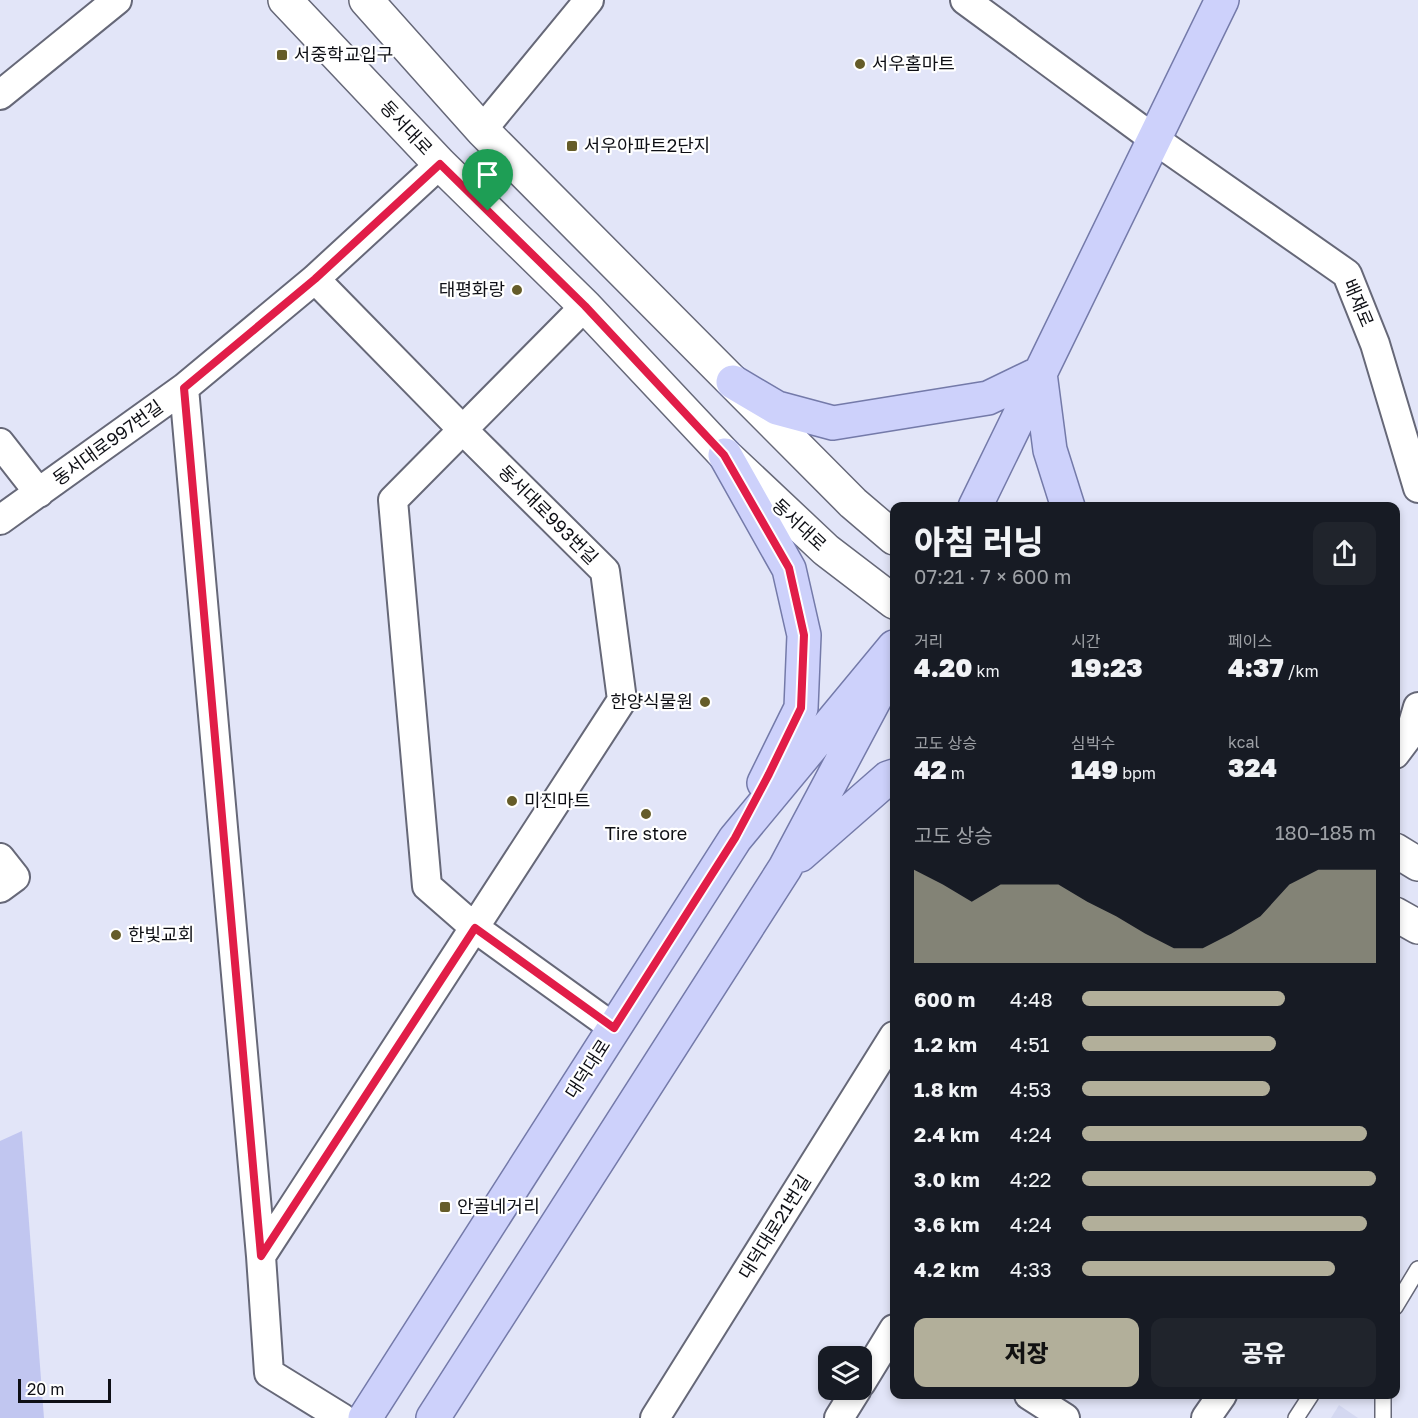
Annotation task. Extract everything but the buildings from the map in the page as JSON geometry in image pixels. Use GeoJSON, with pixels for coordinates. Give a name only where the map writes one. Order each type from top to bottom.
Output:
{"type":"FeatureCollection","features":[{"type":"Feature","properties":{"kind":"main road"},"geometry":{"type":"LineString","coordinates":[[977,502],[1222,0]]}},
{"type":"Feature","properties":{"kind":"main road"},"geometry":{"type":"LineString","coordinates":[[733,382],[777,408],[833,423],[988,398],[1040,373]]}},
{"type":"Feature","properties":{"kind":"main road"},"geometry":{"type":"LineString","coordinates":[[1040,373],[1050,450],[1066,502]]}},
{"type":"Feature","properties":{"kind":"main road"},"geometry":{"type":"LineString","coordinates":[[724,455],[789,568],[804,635],[801,708],[735,838]]}},
{"type":"Feature","properties":{"kind":"main road","name":"대덕대로"},"geometry":{"type":"LineString","coordinates":[[365,1418],[735,838],[890,652]]}},
{"type":"Feature","properties":{"kind":"main road"},"geometry":{"type":"LineString","coordinates":[[433,1418],[784,868],[890,670]]}},
{"type":"Feature","properties":{"kind":"main road"},"geometry":{"type":"LineString","coordinates":[[784,868],[890,777]]}},
{"type":"Feature","properties":{"kind":"street"},"geometry":{"type":"LineString","coordinates":[[0,95],[117,0]]}},
{"type":"Feature","properties":{"kind":"street","name":"동서대로"},"geometry":{"type":"LineString","coordinates":[[285,0],[440,164],[585,306],[724,455],[826,550],[890,600]]}},
{"type":"Feature","properties":{"kind":"street"},"geometry":{"type":"LineString","coordinates":[[366,0],[482,130],[853,503],[890,535]]}},
{"type":"Feature","properties":{"kind":"street"},"geometry":{"type":"LineString","coordinates":[[482,130],[589,0]]}},
{"type":"Feature","properties":{"kind":"street","name":"배재로"},"geometry":{"type":"LineString","coordinates":[[965,0],[1154,139],[1347,274],[1375,344],[1418,488]]}},
{"type":"Feature","properties":{"kind":"street","name":"동서대로997번길"},"geometry":{"type":"LineString","coordinates":[[0,520],[184,388],[315,279],[440,164]]}},
{"type":"Feature","properties":{"kind":"street"},"geometry":{"type":"LineString","coordinates":[[315,279],[462,429]]}},
{"type":"Feature","properties":{"kind":"street"},"geometry":{"type":"LineString","coordinates":[[585,306],[393,500],[427,886],[475,928],[614,1028]]}},
{"type":"Feature","properties":{"kind":"street"},"geometry":{"type":"LineString","coordinates":[[184,388],[261,1256],[269,1373],[342,1418]]}},
{"type":"Feature","properties":{"kind":"street","name":"동서대로993번길"},"geometry":{"type":"LineString","coordinates":[[261,1256],[622,700],[605,571],[462,429]]}},
{"type":"Feature","properties":{"kind":"street","name":"동서대로997번길"},"geometry":{"type":"LineString","coordinates":[[0,443],[39,493]]}},
{"type":"Feature","properties":{"kind":"street"},"geometry":{"type":"LineString","coordinates":[[1400,747],[1410,734],[1418,707]]}},
{"type":"Feature","properties":{"kind":"street"},"geometry":{"type":"LineString","coordinates":[[1400,853],[1418,864]]}},
{"type":"Feature","properties":{"kind":"street"},"geometry":{"type":"LineString","coordinates":[[0,858],[15,877],[0,888]]}},
{"type":"Feature","properties":{"kind":"street"},"geometry":{"type":"LineString","coordinates":[[1400,917],[1418,927]]}},
{"type":"Feature","properties":{"kind":"street","name":"대덕대로21번길"},"geometry":{"type":"LineString","coordinates":[[655,1418],[890,1042]]}},
{"type":"Feature","properties":{"kind":"street"},"geometry":{"type":"LineString","coordinates":[[872,1365],[890,1336]]}},
{"type":"Feature","properties":{"kind":"street"},"geometry":{"type":"LineString","coordinates":[[1206,1418],[1219,1399]]}},
{"type":"Feature","properties":{"kind":"street"},"geometry":{"type":"LineString","coordinates":[[839,1418],[850,1400]]}},
{"type":"Feature","properties":{"kind":"street"},"geometry":{"type":"LineString","coordinates":[[1033,1402],[1065,1418]]}},
{"type":"Feature","properties":{"kind":"lane"},"geometry":{"type":"LineString","coordinates":[[1400,1299],[1418,1269]]}},
{"type":"Feature","properties":{"kind":"lane"},"geometry":{"type":"LineString","coordinates":[[1296,1418],[1308,1399]]}},
{"type":"Feature","properties":{"kind":"lane"},"geometry":{"type":"LineString","coordinates":[[1383,1399],[1383,1418]]}},
{"type":"Feature","properties":{"kind":"shaded area"},"geometry":{"type":"Polygon","coordinates":[[[22,1131],[44,1418],[0,1418],[0,1141],[22,1131]]]}},
{"type":"Feature","properties":{"kind":"shaded area"},"geometry":{"type":"Polygon","coordinates":[[[1339,1405],[1358,1418],[1331,1418],[1339,1405]]]}},
{"type":"Feature","properties":{"kind":"place","name":"서중학교입구"},"geometry":{"type":"Point","coordinates":[282,55]}},
{"type":"Feature","properties":{"kind":"place","name":"서우홈마트"},"geometry":{"type":"Point","coordinates":[860,64]}},
{"type":"Feature","properties":{"kind":"place","name":"서우아파트2단지"},"geometry":{"type":"Point","coordinates":[572,146]}},
{"type":"Feature","properties":{"kind":"place","name":"태평화랑"},"geometry":{"type":"Point","coordinates":[517,290]}},
{"type":"Feature","properties":{"kind":"place","name":"한양식물원"},"geometry":{"type":"Point","coordinates":[705,702]}},
{"type":"Feature","properties":{"kind":"place","name":"미진마트"},"geometry":{"type":"Point","coordinates":[512,801]}},
{"type":"Feature","properties":{"kind":"place","name":"Tire store"},"geometry":{"type":"Point","coordinates":[646,814]}},
{"type":"Feature","properties":{"kind":"place","name":"한빛교회"},"geometry":{"type":"Point","coordinates":[116,935]}},
{"type":"Feature","properties":{"kind":"place","name":"안골네거리"},"geometry":{"type":"Point","coordinates":[445,1207]}},
{"type":"Feature","properties":{"kind":"route"},"geometry":{"type":"LineString","coordinates":[[440,164],[488,211],[585,306],[724,455],[789,568],[804,635],[801,708],[735,838],[614,1028],[475,928],[261,1256],[184,388],[315,279],[440,164]]}}]}
